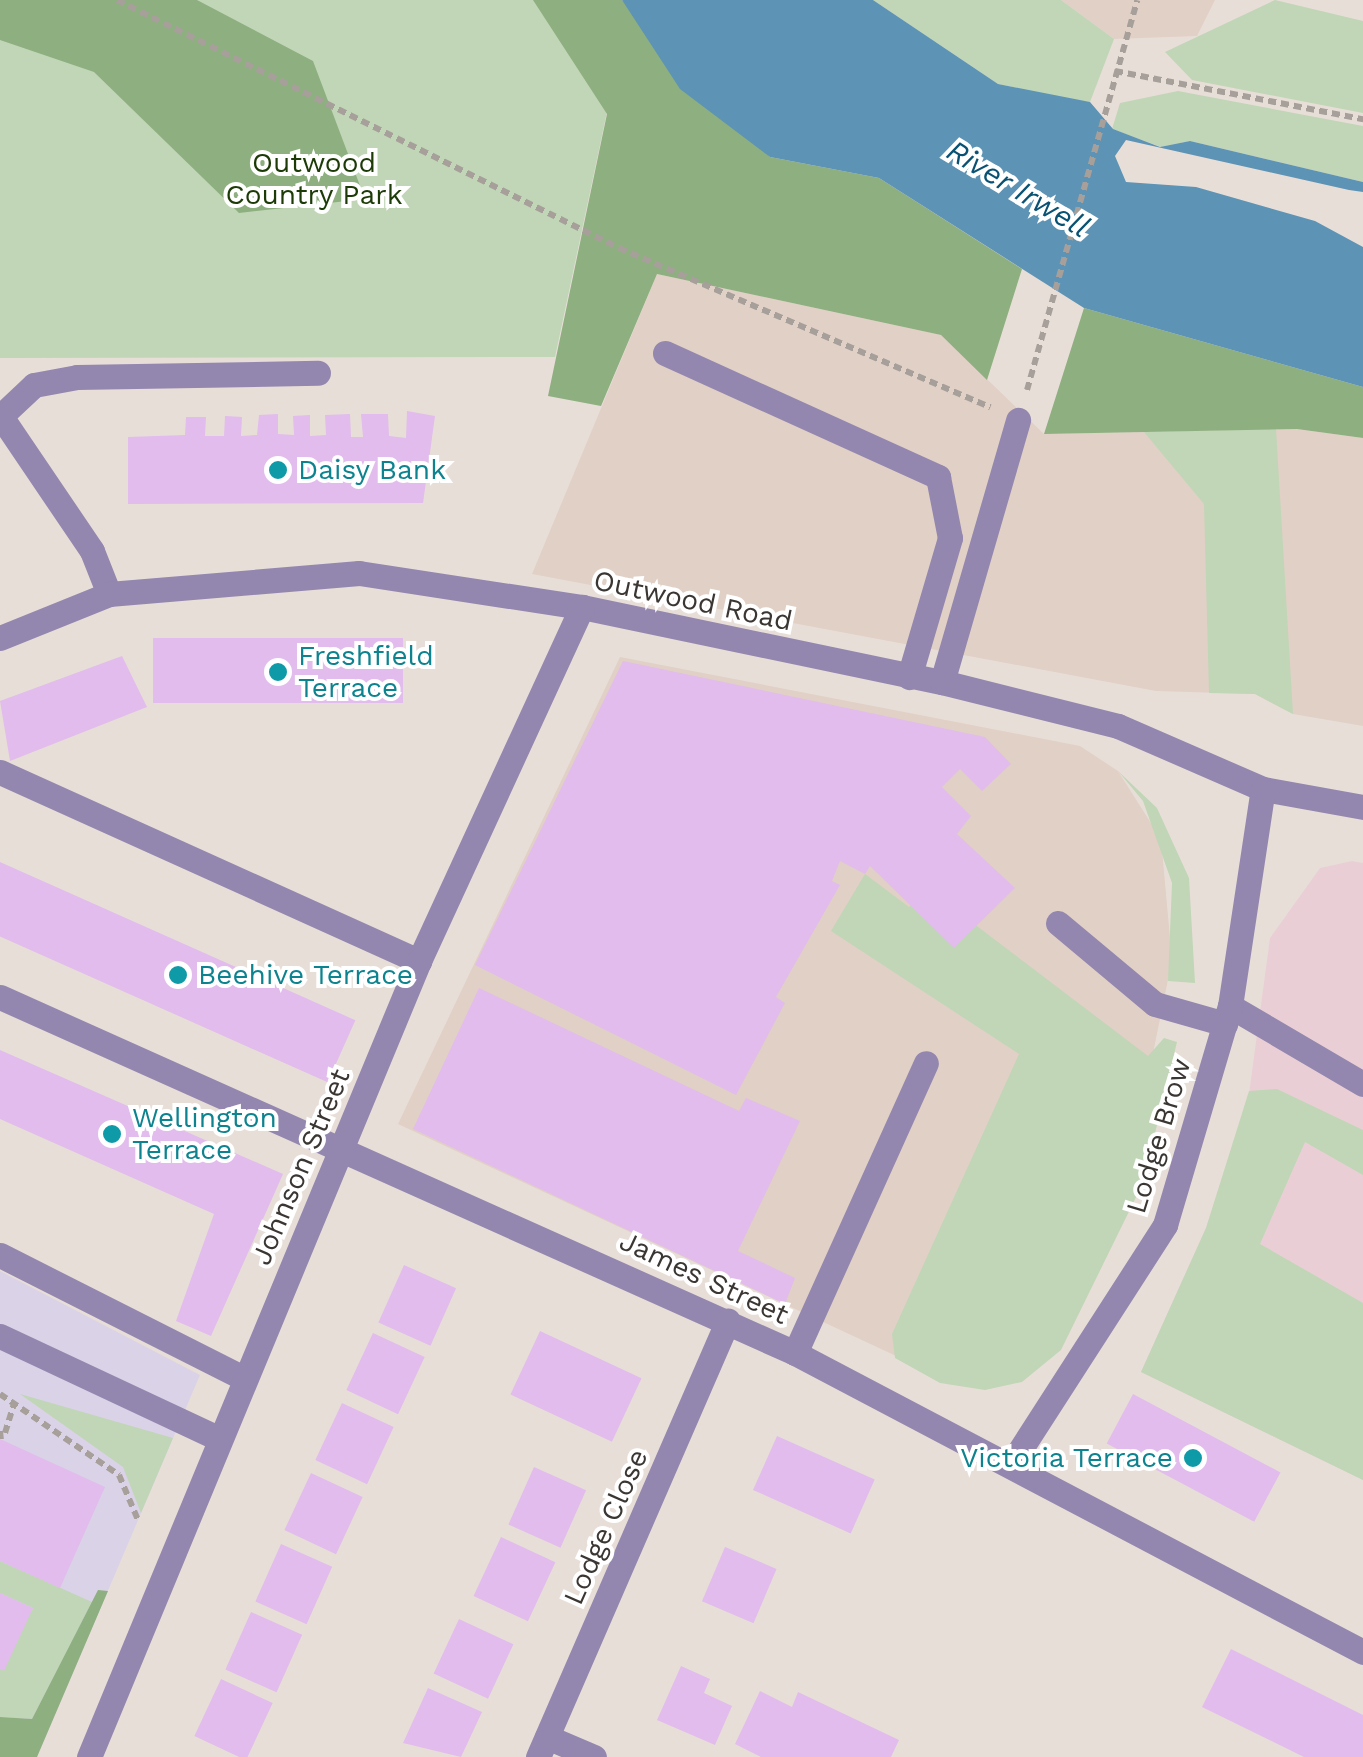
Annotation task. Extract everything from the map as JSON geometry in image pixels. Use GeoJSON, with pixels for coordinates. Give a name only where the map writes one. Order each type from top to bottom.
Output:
{"type":"FeatureCollection","features":[{"type":"Feature","properties":{"kind":"street"},"geometry":{"type":"LineString","coordinates":[[664,354],[938,477],[950,538],[909,678]]}},
{"type":"Feature","properties":{"kind":"street"},"geometry":{"type":"LineString","coordinates":[[109,594],[92,551],[1,415],[34,385],[77,377],[318,374]]}},
{"type":"Feature","properties":{"kind":"street"},"geometry":{"type":"LineString","coordinates":[[942,682],[1018,420]]}},
{"type":"Feature","properties":{"kind":"street","name":"Outwood Road"},"geometry":{"type":"LineString","coordinates":[[0,638],[109,594],[359,573],[582,607],[942,682],[1118,726],[1263,789],[1363,807]]}},
{"type":"Feature","properties":{"kind":"street","name":"Johnson Street"},"geometry":{"type":"LineString","coordinates":[[89,1757],[419,961],[582,607]]}},
{"type":"Feature","properties":{"kind":"street"},"geometry":{"type":"LineString","coordinates":[[0,772],[419,961]]}},
{"type":"Feature","properties":{"kind":"street","name":"Lodge Brow"},"geometry":{"type":"LineString","coordinates":[[1013,1461],[1166,1225],[1228,1015],[1263,789]]}},
{"type":"Feature","properties":{"kind":"street"},"geometry":{"type":"LineString","coordinates":[[1058,923],[1154,1004],[1228,1015],[1363,1084]]}},
{"type":"Feature","properties":{"kind":"street","name":"James Street"},"geometry":{"type":"LineString","coordinates":[[0,997],[344,1145],[795,1354],[1013,1461],[1363,1652]]}},
{"type":"Feature","properties":{"kind":"street"},"geometry":{"type":"LineString","coordinates":[[795,1354],[926,1063]]}},
{"type":"Feature","properties":{"kind":"street"},"geometry":{"type":"LineString","coordinates":[[0,1255],[244,1378]]}},
{"type":"Feature","properties":{"kind":"street","name":"Lodge Close"},"geometry":{"type":"LineString","coordinates":[[543,1747],[728,1322]]}},
{"type":"Feature","properties":{"kind":"street"},"geometry":{"type":"LineString","coordinates":[[0,1336],[220,1439]]}},
{"type":"Feature","properties":{"kind":"street"},"geometry":{"type":"LineString","coordinates":[[543,1747],[594,1757]]}},
{"type":"Feature","properties":{"kind":"path"},"geometry":{"type":"LineString","coordinates":[[116,0],[619,248],[1018,420]]}},
{"type":"Feature","properties":{"kind":"path"},"geometry":{"type":"LineString","coordinates":[[1031,376],[1137,0]]}},
{"type":"Feature","properties":{"kind":"path"},"geometry":{"type":"LineString","coordinates":[[1114,71],[1363,119]]}},
{"type":"Feature","properties":{"kind":"path"},"geometry":{"type":"LineString","coordinates":[[0,1394],[119,1475],[138,1520]]}},
{"type":"Feature","properties":{"kind":"path"},"geometry":{"type":"LineString","coordinates":[[2,1435],[14,1404]]}},
{"type":"Feature","properties":{"kind":"shaded area"},"geometry":{"type":"Polygon","coordinates":[[[1061,0],[1215,0],[1197,36],[1114,39],[1061,0]]]}},
{"type":"Feature","properties":{"kind":"shaded area"},"geometry":{"type":"Polygon","coordinates":[[[657,274],[941,335],[1044,434],[1297,429],[1363,438],[1363,726],[1293,714],[1255,694],[1156,691],[532,574],[657,274]]]}},
{"type":"Feature","properties":{"kind":"shaded area"},"geometry":{"type":"Polygon","coordinates":[[[620,657],[1080,746],[1118,771],[1161,839],[1172,960],[1128,1176],[939,1376],[398,1124],[620,657]]]}},
{"type":"Feature","properties":{"kind":"shaded area"},"geometry":{"type":"Polygon","coordinates":[[[1352,861],[1363,863],[1363,1480],[1141,1372],[1206,1228],[1248,1101],[1270,938],[1320,868],[1352,861]]]}},
{"type":"Feature","properties":{"kind":"shaded area"},"geometry":{"type":"Polygon","coordinates":[[[0,1271],[200,1375],[37,1757],[0,1757],[0,1271]]]}},
{"type":"Feature","properties":{"kind":"green space","name":"Outwood Country Park"},"geometry":{"type":"Polygon","coordinates":[[[0,0],[622,0],[628,13],[555,357],[0,358],[0,0]]]}},
{"type":"Feature","properties":{"kind":"green space"},"geometry":{"type":"Polygon","coordinates":[[[0,0],[197,0],[313,61],[365,199],[239,213],[94,72],[0,40],[0,0]]]}},
{"type":"Feature","properties":{"kind":"green space"},"geometry":{"type":"Polygon","coordinates":[[[533,0],[622,0],[770,157],[879,178],[1022,269],[987,380],[941,335],[657,274],[601,406],[548,396],[607,114],[533,0]]]}},
{"type":"Feature","properties":{"kind":"green space"},"geometry":{"type":"Polygon","coordinates":[[[873,0],[1061,0],[1114,39],[1090,102],[1072,100],[998,84],[873,0]]]}},
{"type":"Feature","properties":{"kind":"green space"},"geometry":{"type":"Polygon","coordinates":[[[1275,0],[1363,21],[1363,113],[1192,80],[1165,52],[1275,0]]]}},
{"type":"Feature","properties":{"kind":"green space"},"geometry":{"type":"Polygon","coordinates":[[[1178,91],[1363,126],[1363,182],[1190,141],[1161,147],[1112,129],[1120,103],[1178,91]]]}},
{"type":"Feature","properties":{"kind":"green space"},"geometry":{"type":"Polygon","coordinates":[[[1084,308],[1363,387],[1363,438],[1297,429],[1044,434],[1084,308]]]}},
{"type":"Feature","properties":{"kind":"green space"},"geometry":{"type":"Polygon","coordinates":[[[1276,429],[1293,714],[1255,694],[1209,693],[1204,504],[1144,432],[1276,429]]]}},
{"type":"Feature","properties":{"kind":"green space"},"geometry":{"type":"Polygon","coordinates":[[[1118,771],[1157,808],[1189,878],[1195,983],[1168,981],[1172,883],[1143,801],[1118,771]]]}},
{"type":"Feature","properties":{"kind":"green space"},"geometry":{"type":"Polygon","coordinates":[[[865,874],[909,907],[928,889],[1148,1056],[1164,1038],[1177,1042],[1143,1183],[1061,1350],[1022,1382],[985,1390],[940,1383],[895,1358],[892,1334],[1019,1054],[831,931],[865,874]]]}},
{"type":"Feature","properties":{"kind":"green space"},"geometry":{"type":"Polygon","coordinates":[[[1277,1089],[1363,1130],[1363,1175],[1305,1142],[1260,1244],[1363,1303],[1363,1480],[1141,1372],[1206,1228],[1249,1091],[1277,1089]]]}},
{"type":"Feature","properties":{"kind":"green space"},"geometry":{"type":"Polygon","coordinates":[[[20,1394],[173,1438],[141,1513],[123,1467],[20,1394]]]}},
{"type":"Feature","properties":{"kind":"green space"},"geometry":{"type":"Polygon","coordinates":[[[0,1561],[92,1602],[32,1719],[0,1717],[0,1669],[33,1608],[0,1593],[0,1561]]]}},
{"type":"Feature","properties":{"kind":"green space"},"geometry":{"type":"Polygon","coordinates":[[[98,1590],[108,1591],[37,1757],[0,1757],[0,1717],[32,1719],[98,1590]]]}},
{"type":"Feature","properties":{"kind":"water","name":"River Irwell"},"geometry":{"type":"Polygon","coordinates":[[[622,0],[873,0],[998,84],[1090,102],[1113,129],[1160,147],[1190,141],[1363,182],[1363,192],[1349,190],[1126,140],[1115,156],[1126,182],[1196,187],[1315,221],[1363,247],[1363,387],[1084,308],[879,178],[770,157],[680,89],[622,0]]]}},
{"type":"Feature","properties":{"kind":"building","name":"Daisy Bank"},"geometry":{"type":"Polygon","coordinates":[[[407,411],[435,416],[423,503],[128,504],[128,437],[185,435],[186,417],[206,417],[205,436],[224,436],[225,416],[242,417],[241,436],[257,435],[259,415],[278,414],[278,434],[294,435],[293,416],[310,415],[310,436],[326,435],[325,415],[350,414],[351,437],[363,437],[361,414],[388,414],[389,436],[406,438],[407,411]]]}},
{"type":"Feature","properties":{"kind":"building","name":"Freshfield Terrace"},"geometry":{"type":"Polygon","coordinates":[[[153,638],[403,638],[403,703],[153,703],[153,638]]]}},
{"type":"Feature","properties":{"kind":"building"},"geometry":{"type":"Polygon","coordinates":[[[122,656],[147,707],[10,761],[0,701],[122,656]]]}},
{"type":"Feature","properties":{"kind":"building"},"geometry":{"type":"Polygon","coordinates":[[[623,661],[985,737],[1011,764],[982,791],[960,769],[942,787],[971,816],[957,834],[1015,888],[954,948],[870,866],[865,874],[840,861],[832,881],[840,885],[776,997],[785,1003],[736,1095],[475,965],[623,661]]]}},
{"type":"Feature","properties":{"kind":"building","name":"Beehive Terrace"},"geometry":{"type":"Polygon","coordinates":[[[0,862],[355,1020],[328,1082],[0,936],[0,862]]]}},
{"type":"Feature","properties":{"kind":"building"},"geometry":{"type":"Polygon","coordinates":[[[479,988],[739,1111],[746,1098],[800,1121],[738,1251],[795,1278],[785,1304],[413,1129],[479,988]]]}},
{"type":"Feature","properties":{"kind":"building","name":"Wellington Terrace"},"geometry":{"type":"Polygon","coordinates":[[[0,1050],[283,1174],[211,1336],[176,1321],[214,1214],[0,1119],[0,1050]]]}},
{"type":"Feature","properties":{"kind":"building"},"geometry":{"type":"Polygon","coordinates":[[[404,1265],[456,1288],[430,1346],[378,1323],[404,1265]]]}},
{"type":"Feature","properties":{"kind":"building"},"geometry":{"type":"Polygon","coordinates":[[[540,1331],[642,1378],[612,1442],[510,1394],[540,1331]]]}},
{"type":"Feature","properties":{"kind":"building"},"geometry":{"type":"Polygon","coordinates":[[[373,1333],[425,1357],[398,1414],[346,1390],[373,1333]]]}},
{"type":"Feature","properties":{"kind":"building","name":"Victoria Terrace"},"geometry":{"type":"Polygon","coordinates":[[[1133,1394],[1280,1472],[1254,1522],[1107,1443],[1133,1394]]]}},
{"type":"Feature","properties":{"kind":"building"},"geometry":{"type":"Polygon","coordinates":[[[342,1403],[394,1427],[367,1484],[315,1460],[342,1403]]]}},
{"type":"Feature","properties":{"kind":"building"},"geometry":{"type":"Polygon","coordinates":[[[777,1436],[875,1480],[851,1533],[753,1490],[777,1436]]]}},
{"type":"Feature","properties":{"kind":"building"},"geometry":{"type":"Polygon","coordinates":[[[0,1439],[105,1487],[60,1588],[0,1561],[0,1439]]]}},
{"type":"Feature","properties":{"kind":"building"},"geometry":{"type":"Polygon","coordinates":[[[534,1467],[586,1490],[560,1548],[508,1525],[534,1467]]]}},
{"type":"Feature","properties":{"kind":"building"},"geometry":{"type":"Polygon","coordinates":[[[311,1473],[363,1497],[336,1554],[284,1530],[311,1473]]]}},
{"type":"Feature","properties":{"kind":"building"},"geometry":{"type":"Polygon","coordinates":[[[501,1537],[555,1562],[528,1621],[474,1596],[501,1537]]]}},
{"type":"Feature","properties":{"kind":"building"},"geometry":{"type":"Polygon","coordinates":[[[281,1544],[332,1567],[307,1624],[255,1602],[281,1544]]]}},
{"type":"Feature","properties":{"kind":"building"},"geometry":{"type":"Polygon","coordinates":[[[725,1547],[777,1569],[753,1623],[702,1601],[725,1547]]]}},
{"type":"Feature","properties":{"kind":"building"},"geometry":{"type":"Polygon","coordinates":[[[0,1593],[33,1608],[4,1671],[0,1669],[0,1593]]]}},
{"type":"Feature","properties":{"kind":"building"},"geometry":{"type":"Polygon","coordinates":[[[251,1612],[302,1635],[277,1692],[225,1670],[251,1612]]]}},
{"type":"Feature","properties":{"kind":"building"},"geometry":{"type":"Polygon","coordinates":[[[459,1619],[513,1644],[488,1699],[434,1673],[459,1619]]]}},
{"type":"Feature","properties":{"kind":"building"},"geometry":{"type":"Polygon","coordinates":[[[1231,1649],[1363,1715],[1363,1757],[1304,1757],[1202,1707],[1231,1649]]]}},
{"type":"Feature","properties":{"kind":"building"},"geometry":{"type":"Polygon","coordinates":[[[681,1666],[710,1679],[704,1693],[732,1706],[715,1745],[657,1720],[681,1666]]]}},
{"type":"Feature","properties":{"kind":"building"},"geometry":{"type":"Polygon","coordinates":[[[221,1679],[273,1703],[248,1757],[239,1757],[194,1736],[221,1679]]]}},
{"type":"Feature","properties":{"kind":"building"},"geometry":{"type":"Polygon","coordinates":[[[428,1688],[482,1712],[461,1757],[403,1743],[428,1688]]]}},
{"type":"Feature","properties":{"kind":"building"},"geometry":{"type":"Polygon","coordinates":[[[760,1691],[792,1707],[798,1692],[899,1740],[891,1757],[761,1757],[735,1744],[760,1691]]]}},
{"type":"Feature","properties":{"kind":"place","name":"Daisy Bank"},"geometry":{"type":"Point","coordinates":[278,470]}},
{"type":"Feature","properties":{"kind":"place","name":"Freshfield Terrace"},"geometry":{"type":"Point","coordinates":[278,672]}},
{"type":"Feature","properties":{"kind":"place","name":"Beehive Terrace"},"geometry":{"type":"Point","coordinates":[178,975]}},
{"type":"Feature","properties":{"kind":"place","name":"Wellington Terrace"},"geometry":{"type":"Point","coordinates":[112,1134]}},
{"type":"Feature","properties":{"kind":"place","name":"Victoria Terrace"},"geometry":{"type":"Point","coordinates":[1193,1458]}}]}
